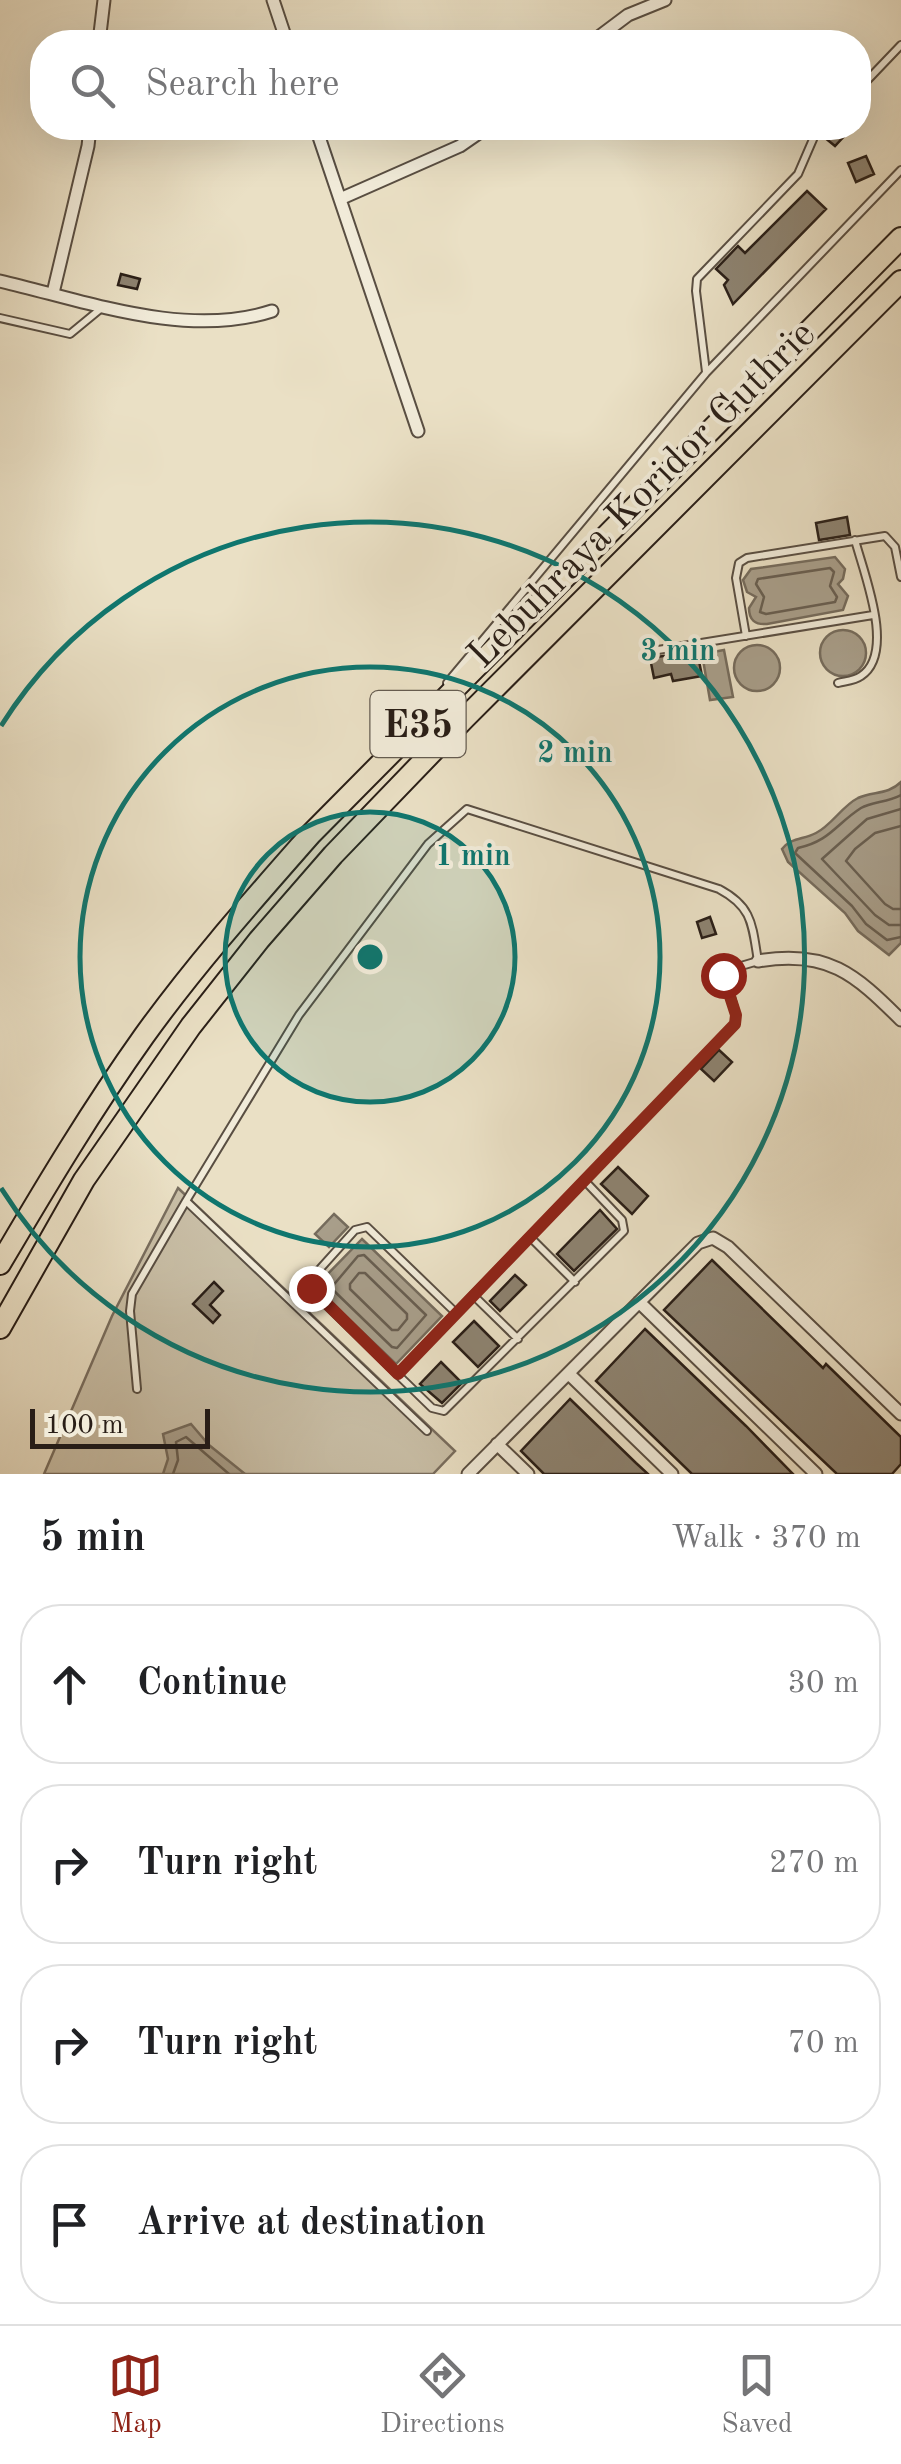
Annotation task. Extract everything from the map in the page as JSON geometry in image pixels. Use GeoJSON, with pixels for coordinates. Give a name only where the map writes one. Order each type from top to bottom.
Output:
{"type":"FeatureCollection","features":[{"type":"Feature","properties":{"kind":"highway","name":"Lebuhraya Koridor Guthrie"},"geometry":{"type":"LineString","coordinates":[[3,1257],[60,1162],[145,1036],[226,931],[381,760],[901,238]]}},
{"type":"Feature","properties":{"kind":"highway","name":"Lebuhraya Koridor Guthrie"},"geometry":{"type":"LineString","coordinates":[[0,1328],[84,1180],[191,1026],[258,940],[333,855],[464,719],[901,281]]}},
{"type":"Feature","properties":{"kind":"street"},"geometry":{"type":"LineString","coordinates":[[100,30],[104,0]]}},
{"type":"Feature","properties":{"kind":"street"},"geometry":{"type":"LineString","coordinates":[[273,0],[283,30]]}},
{"type":"Feature","properties":{"kind":"street"},"geometry":{"type":"LineString","coordinates":[[609,30],[628,16],[666,0]]}},
{"type":"Feature","properties":{"kind":"street"},"geometry":{"type":"LineString","coordinates":[[53,293],[89,140]]}},
{"type":"Feature","properties":{"kind":"street"},"geometry":{"type":"LineString","coordinates":[[320,140],[418,430]]}},
{"type":"Feature","properties":{"kind":"street"},"geometry":{"type":"LineString","coordinates":[[340,199],[469,140]]}},
{"type":"Feature","properties":{"kind":"street"},"geometry":{"type":"LineString","coordinates":[[0,281],[172,321],[210,324],[245,320],[272,310]]}},
{"type":"Feature","properties":{"kind":"street"},"geometry":{"type":"LineString","coordinates":[[758,961],[795,958],[844,969],[901,1020]]}},
{"type":"Feature","properties":{"kind":"street"},"geometry":{"type":"LineString","coordinates":[[468,1474],[698,1242],[712,1238],[728,1247],[901,1414]]}},
{"type":"Feature","properties":{"kind":"street"},"geometry":{"type":"LineString","coordinates":[[639,1302],[816,1474]]}},
{"type":"Feature","properties":{"kind":"street"},"geometry":{"type":"LineString","coordinates":[[569,1374],[672,1474]]}},
{"type":"Feature","properties":{"kind":"street"},"geometry":{"type":"LineString","coordinates":[[498,1444],[528,1474]]}},
{"type":"Feature","properties":{"kind":"lane"},"geometry":{"type":"LineString","coordinates":[[871,77],[901,46]]}},
{"type":"Feature","properties":{"kind":"lane"},"geometry":{"type":"LineString","coordinates":[[706,373],[697,280],[798,174],[813,140]]}},
{"type":"Feature","properties":{"kind":"lane"},"geometry":{"type":"LineString","coordinates":[[381,760],[706,373],[901,170]]}},
{"type":"Feature","properties":{"kind":"lane"},"geometry":{"type":"LineString","coordinates":[[0,318],[70,334],[105,305]]}},
{"type":"Feature","properties":{"kind":"lane"},"geometry":{"type":"LineString","coordinates":[[746,636],[736,578],[743,560],[884,536],[890,539],[901,577]]}},
{"type":"Feature","properties":{"kind":"lane"},"geometry":{"type":"LineString","coordinates":[[838,683],[863,675],[871,666],[879,641],[856,540]]}},
{"type":"Feature","properties":{"kind":"lane"},"geometry":{"type":"LineString","coordinates":[[658,650],[874,615]]}},
{"type":"Feature","properties":{"kind":"lane"},"geometry":{"type":"LineString","coordinates":[[137,1389],[132,1294],[299,1015],[428,844],[467,809],[719,888],[740,900],[752,927],[758,961],[724,971],[735,1024],[398,1374]]}},
{"type":"Feature","properties":{"kind":"lane"},"geometry":{"type":"LineString","coordinates":[[456,1313],[363,1226],[355,1230],[310,1284],[313,1292],[432,1408],[444,1411],[622,1235],[622,1220],[584,1180]]}},
{"type":"Feature","properties":{"kind":"lane"},"geometry":{"type":"LineString","coordinates":[[186,1200],[427,1431]]}},
{"type":"Feature","properties":{"kind":"lane"},"geometry":{"type":"LineString","coordinates":[[530,1237],[575,1282]]}},
{"type":"Feature","properties":{"kind":"lane"},"geometry":{"type":"LineString","coordinates":[[473,1296],[518,1339]]}},
{"type":"Feature","properties":{"kind":"shaded area"},"geometry":{"type":"Polygon","coordinates":[[[178,1188],[455,1451],[433,1474],[44,1474],[112,1316],[178,1188]]]}},
{"type":"Feature","properties":{"kind":"water"},"geometry":{"type":"Polygon","coordinates":[[[835,557],[845,569],[838,584],[848,596],[843,610],[767,624],[752,619],[749,608],[756,597],[747,592],[743,580],[751,569],[835,557]]]}},
{"type":"Feature","properties":{"kind":"water"},"geometry":{"type":"Polygon","coordinates":[[[843,630],[860,636],[866,653],[860,670],[843,676],[826,670],[820,653],[826,636],[843,630]]]}},
{"type":"Feature","properties":{"kind":"water"},"geometry":{"type":"Polygon","coordinates":[[[757,645],[773,652],[780,668],[773,684],[757,691],[741,684],[734,668],[741,652],[757,645]]]}},
{"type":"Feature","properties":{"kind":"water"},"geometry":{"type":"Polygon","coordinates":[[[724,650],[733,697],[710,700],[702,654],[724,650]]]}},
{"type":"Feature","properties":{"kind":"water"},"geometry":{"type":"Polygon","coordinates":[[[901,782],[901,943],[889,955],[858,931],[845,913],[788,862],[782,849],[822,830],[858,798],[891,789],[901,782]]]}},
{"type":"Feature","properties":{"kind":"water"},"geometry":{"type":"Polygon","coordinates":[[[334,1214],[348,1227],[329,1247],[315,1234],[334,1214]]]}},
{"type":"Feature","properties":{"kind":"water"},"geometry":{"type":"Polygon","coordinates":[[[362,1239],[442,1316],[396,1364],[315,1287],[362,1239]]]}},
{"type":"Feature","properties":{"kind":"water"},"geometry":{"type":"Polygon","coordinates":[[[191,1424],[209,1445],[245,1474],[163,1474],[168,1459],[163,1434],[191,1424]]]}},
{"type":"Feature","properties":{"kind":"building"},"geometry":{"type":"Polygon","coordinates":[[[866,156],[874,174],[856,182],[848,163],[866,156]]]}},
{"type":"Feature","properties":{"kind":"building"},"geometry":{"type":"Polygon","coordinates":[[[807,191],[826,209],[733,304],[724,285],[728,280],[716,269],[738,246],[745,253],[807,191]]]}},
{"type":"Feature","properties":{"kind":"building"},"geometry":{"type":"Polygon","coordinates":[[[121,274],[140,279],[137,289],[118,285],[121,274]]]}},
{"type":"Feature","properties":{"kind":"building"},"geometry":{"type":"Polygon","coordinates":[[[847,517],[850,535],[819,540],[816,523],[847,517]]]}},
{"type":"Feature","properties":{"kind":"building"},"geometry":{"type":"Polygon","coordinates":[[[697,651],[702,676],[673,681],[671,674],[654,678],[650,658],[697,651]]]}},
{"type":"Feature","properties":{"kind":"building"},"geometry":{"type":"Polygon","coordinates":[[[710,917],[716,934],[702,938],[697,922],[710,917]]]}},
{"type":"Feature","properties":{"kind":"building"},"geometry":{"type":"Polygon","coordinates":[[[719,1050],[732,1062],[714,1081],[701,1069],[719,1050]]]}},
{"type":"Feature","properties":{"kind":"building"},"geometry":{"type":"Polygon","coordinates":[[[618,1167],[648,1196],[632,1214],[601,1184],[618,1167]]]}},
{"type":"Feature","properties":{"kind":"building"},"geometry":{"type":"Polygon","coordinates":[[[600,1210],[617,1229],[574,1271],[557,1254],[600,1210]]]}},
{"type":"Feature","properties":{"kind":"building"},"geometry":{"type":"Polygon","coordinates":[[[712,1260],[901,1437],[901,1464],[892,1474],[837,1474],[664,1310],[712,1260]]]}},
{"type":"Feature","properties":{"kind":"building"},"geometry":{"type":"Polygon","coordinates":[[[515,1275],[526,1285],[500,1311],[490,1301],[515,1275]]]}},
{"type":"Feature","properties":{"kind":"building"},"geometry":{"type":"Polygon","coordinates":[[[214,1282],[223,1291],[210,1305],[220,1315],[213,1323],[193,1304],[214,1282]]]}},
{"type":"Feature","properties":{"kind":"building"},"geometry":{"type":"Polygon","coordinates":[[[474,1321],[499,1346],[478,1367],[453,1342],[474,1321]]]}},
{"type":"Feature","properties":{"kind":"building"},"geometry":{"type":"Polygon","coordinates":[[[645,1329],[793,1474],[692,1474],[596,1381],[645,1329]]]}},
{"type":"Feature","properties":{"kind":"building"},"geometry":{"type":"Polygon","coordinates":[[[441,1362],[462,1383],[442,1403],[420,1384],[441,1362]]]}},
{"type":"Feature","properties":{"kind":"building"},"geometry":{"type":"Polygon","coordinates":[[[570,1399],[648,1474],[544,1474],[521,1451],[570,1399]]]}},
{"type":"Feature","properties":{"kind":"route"},"geometry":{"type":"LineString","coordinates":[[311,1288],[398,1374],[735,1024],[737,1019],[723,975]]}}]}
